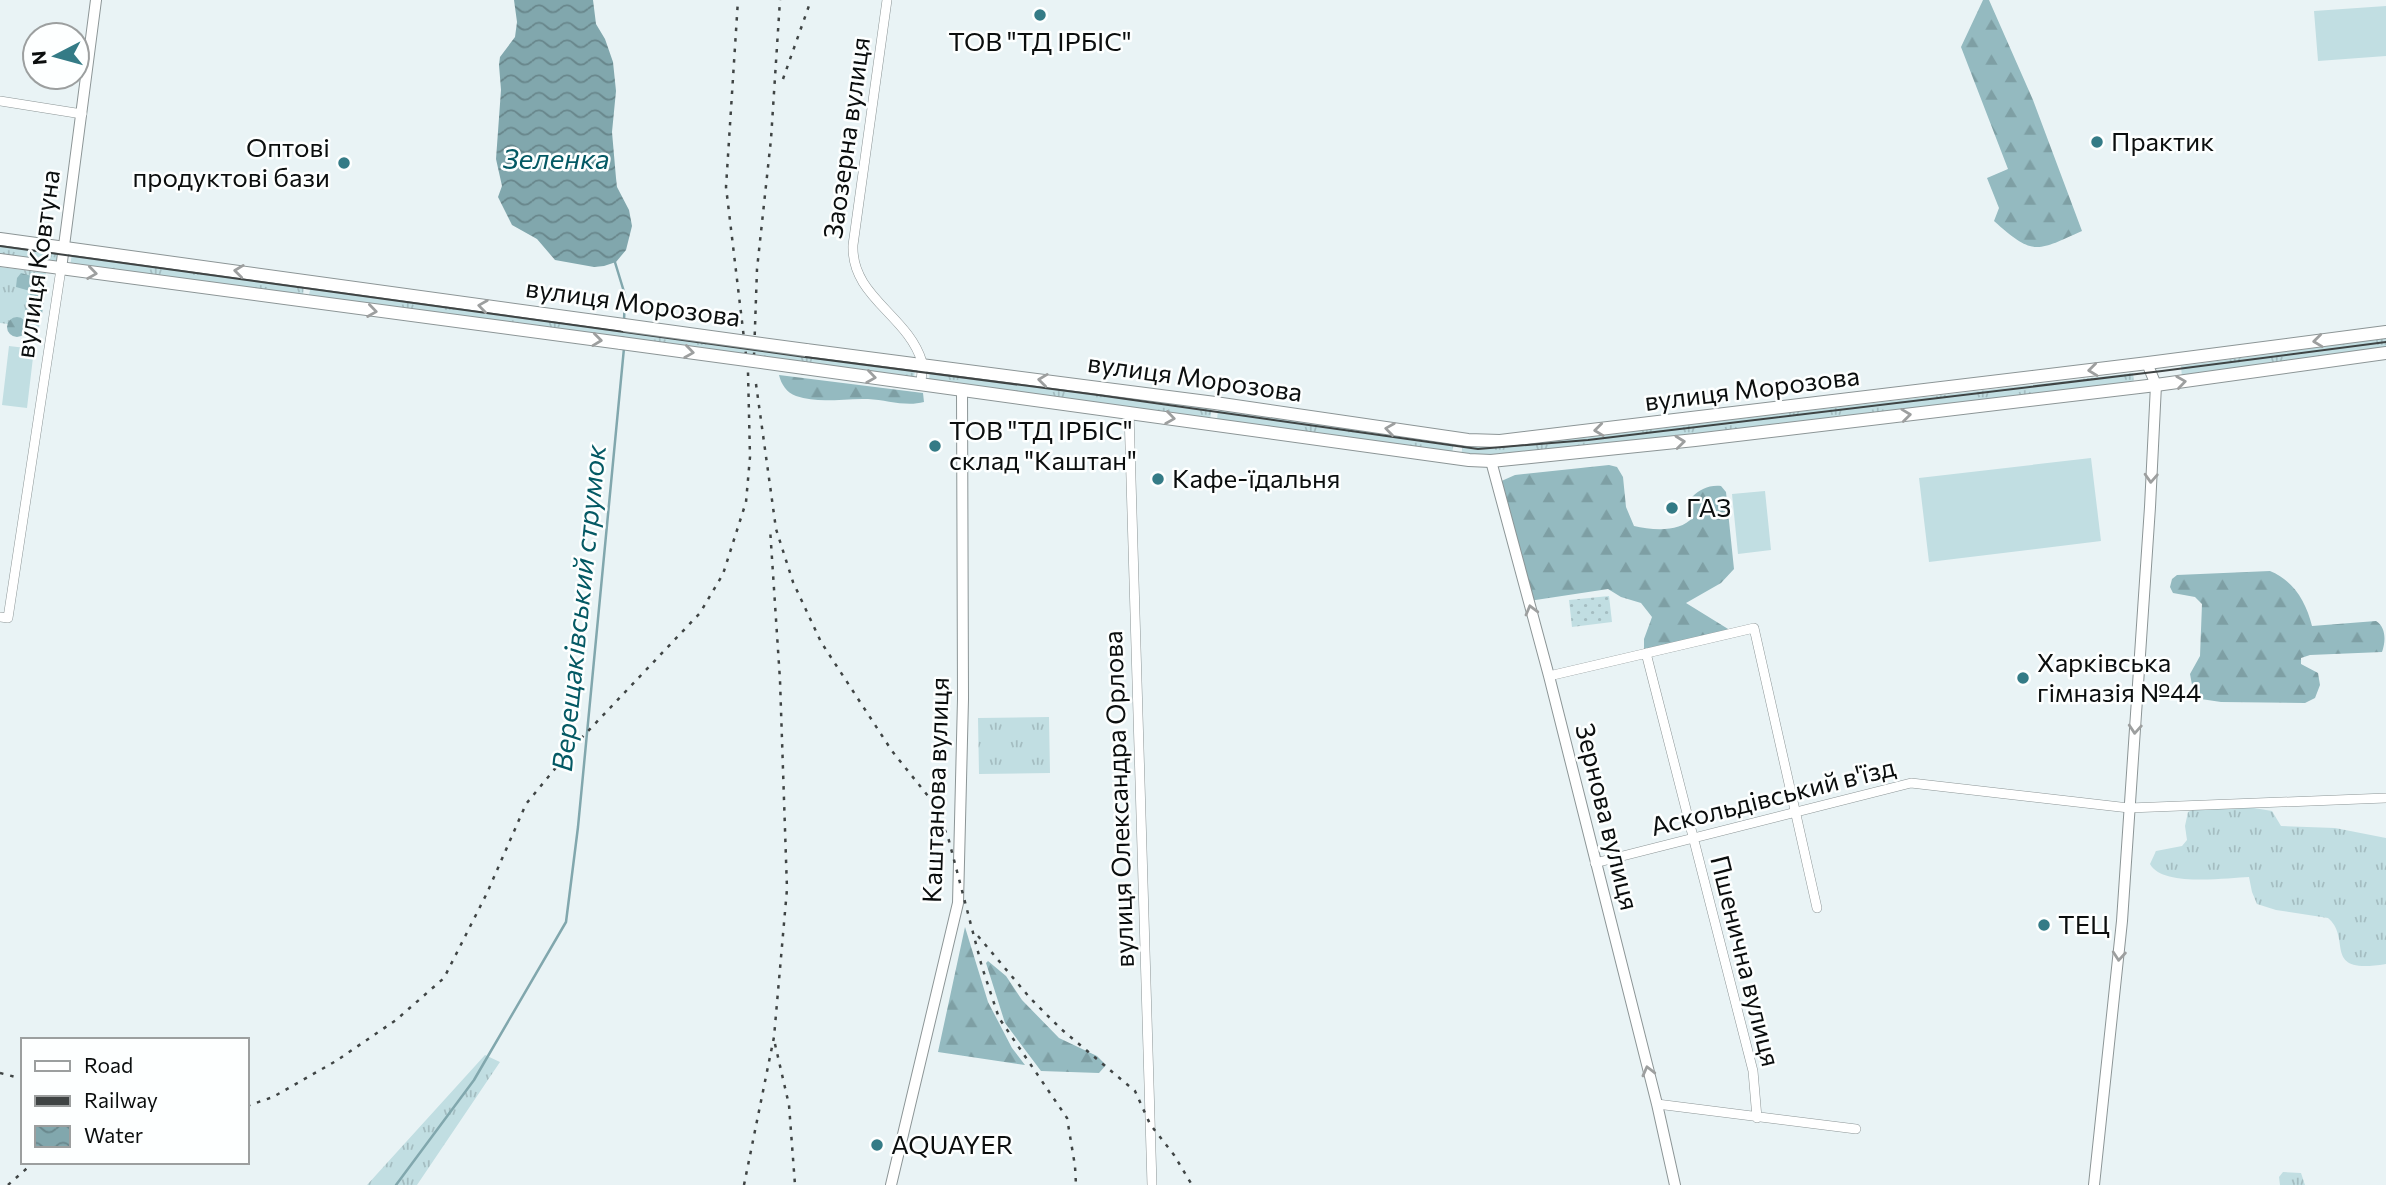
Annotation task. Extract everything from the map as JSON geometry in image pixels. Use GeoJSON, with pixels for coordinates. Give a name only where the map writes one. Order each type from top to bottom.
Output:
{"type":"FeatureCollection","features":[{"type":"Feature","properties":{"kind":"main road","name":"вулиця Морозова"},"geometry":{"type":"LineString","coordinates":[[0,239],[1487,441],[1525,439],[2386,332]]}},
{"type":"Feature","properties":{"kind":"main road","name":"вулиця Морозова"},"geometry":{"type":"LineString","coordinates":[[0,260],[1491,461],[1695,440],[2156,385],[2386,353]]}},
{"type":"Feature","properties":{"kind":"main road"},"geometry":{"type":"LineString","coordinates":[[1212,424],[1215,403]]}},
{"type":"Feature","properties":{"kind":"main road"},"geometry":{"type":"LineString","coordinates":[[1454,458],[1457,438]]}},
{"type":"Feature","properties":{"kind":"street","name":"вулиця Ковтуна"},"geometry":{"type":"LineString","coordinates":[[4,617],[64,249],[96,0]]}},
{"type":"Feature","properties":{"kind":"street","name":"Заозерна вулиця"},"geometry":{"type":"LineString","coordinates":[[887,0],[853,261],[862,284],[903,328],[922,363]]}},
{"type":"Feature","properties":{"kind":"street"},"geometry":{"type":"LineString","coordinates":[[0,101],[82,114]]}},
{"type":"Feature","properties":{"kind":"street"},"geometry":{"type":"LineString","coordinates":[[920,384],[922,363]]}},
{"type":"Feature","properties":{"kind":"street"},"geometry":{"type":"LineString","coordinates":[[2094,1185],[2116,982],[2129,808],[2156,385],[2147,363]]}},
{"type":"Feature","properties":{"kind":"street","name":"Каштанова вулиця"},"geometry":{"type":"LineString","coordinates":[[891,1185],[958,903],[963,699],[962,389]]}},
{"type":"Feature","properties":{"kind":"street","name":"вулиця Олександра Орлова"},"geometry":{"type":"LineString","coordinates":[[1129,412],[1152,1185]]}},
{"type":"Feature","properties":{"kind":"street","name":"Зернова вулиця"},"geometry":{"type":"LineString","coordinates":[[1491,461],[1549,676],[1675,1185]]}},
{"type":"Feature","properties":{"kind":"street"},"geometry":{"type":"LineString","coordinates":[[1549,676],[1754,628],[1817,908]]}},
{"type":"Feature","properties":{"kind":"street","name":"Пшенична вулиця"},"geometry":{"type":"LineString","coordinates":[[1646,653],[1753,1071],[1757,1118]]}},
{"type":"Feature","properties":{"kind":"street","name":"Аскольдівський в'їзд"},"geometry":{"type":"LineString","coordinates":[[1595,863],[1911,783],[2129,808],[2386,798]]}},
{"type":"Feature","properties":{"kind":"street"},"geometry":{"type":"LineString","coordinates":[[1657,1104],[1856,1129]]}},
{"type":"Feature","properties":{"kind":"green space"},"geometry":{"type":"Polygon","coordinates":[[[1983,0],[1989,0],[2033,100],[2082,231],[2045,246],[2036,247],[2018,241],[1994,221],[1999,208],[1987,178],[2008,169],[1961,47],[1983,0]]]}},
{"type":"Feature","properties":{"kind":"green space"},"geometry":{"type":"Polygon","coordinates":[[[2386,6],[2386,56],[2318,61],[2314,11],[2386,6]]]}},
{"type":"Feature","properties":{"kind":"green space"},"geometry":{"type":"Polygon","coordinates":[[[0,242],[61,251],[59,266],[0,257],[0,242]]]}},
{"type":"Feature","properties":{"kind":"green space"},"geometry":{"type":"Polygon","coordinates":[[[72,253],[304,285],[303,296],[70,267],[72,253]]]}},
{"type":"Feature","properties":{"kind":"green space"},"geometry":{"type":"Polygon","coordinates":[[[0,267],[46,273],[39,328],[0,323],[0,267]]]}},
{"type":"Feature","properties":{"kind":"green space"},"geometry":{"type":"Polygon","coordinates":[[[21,273],[42,279],[45,295],[42,314],[37,317],[31,309],[33,302],[30,300],[30,291],[16,287],[21,273]]]}},
{"type":"Feature","properties":{"kind":"green space"},"geometry":{"type":"Polygon","coordinates":[[[311,286],[915,368],[914,379],[308,299],[311,286]]]}},
{"type":"Feature","properties":{"kind":"green space"},"geometry":{"type":"Polygon","coordinates":[[[13,317],[21,317],[27,327],[21,337],[13,337],[7,331],[7,323],[13,317]]]}},
{"type":"Feature","properties":{"kind":"green space"},"geometry":{"type":"Polygon","coordinates":[[[2386,338],[2386,350],[2182,378],[2181,366],[2386,338]]]}},
{"type":"Feature","properties":{"kind":"green space"},"geometry":{"type":"Polygon","coordinates":[[[9,346],[34,349],[27,408],[2,405],[9,346]]]}},
{"type":"Feature","properties":{"kind":"green space"},"geometry":{"type":"Polygon","coordinates":[[[930,370],[1212,407],[1210,420],[929,380],[930,370]]]}},
{"type":"Feature","properties":{"kind":"green space"},"geometry":{"type":"Polygon","coordinates":[[[2133,373],[2134,385],[1498,458],[1461,456],[1463,444],[1502,446],[2133,373]]]}},
{"type":"Feature","properties":{"kind":"green space"},"geometry":{"type":"Polygon","coordinates":[[[779,375],[923,393],[924,402],[910,404],[868,399],[805,398],[793,395],[787,390],[779,375]]]}},
{"type":"Feature","properties":{"kind":"green space"},"geometry":{"type":"Polygon","coordinates":[[[1218,408],[1454,442],[1452,454],[1217,421],[1218,408]]]}},
{"type":"Feature","properties":{"kind":"green space"},"geometry":{"type":"Polygon","coordinates":[[[2091,458],[2101,541],[1929,562],[1919,478],[2091,458]]]}},
{"type":"Feature","properties":{"kind":"green space"},"geometry":{"type":"Polygon","coordinates":[[[1609,465],[1617,467],[1623,477],[1626,507],[1634,526],[1657,529],[1681,526],[1693,517],[1692,497],[1698,492],[1708,487],[1721,486],[1726,492],[1734,569],[1721,583],[1686,603],[1733,632],[1644,649],[1644,639],[1652,617],[1641,603],[1621,597],[1608,589],[1529,601],[1497,483],[1515,475],[1609,465]]]}},
{"type":"Feature","properties":{"kind":"green space"},"geometry":{"type":"Polygon","coordinates":[[[1765,491],[1771,550],[1738,554],[1732,494],[1765,491]]]}},
{"type":"Feature","properties":{"kind":"green space"},"geometry":{"type":"Polygon","coordinates":[[[2270,571],[2286,580],[2298,593],[2312,626],[2376,621],[2382,627],[2384,635],[2382,652],[2310,655],[2301,658],[2301,664],[2318,673],[2320,685],[2315,698],[2305,703],[2221,702],[2201,699],[2193,690],[2190,674],[2200,656],[2202,604],[2195,597],[2173,593],[2170,587],[2172,579],[2177,575],[2270,571]]]}},
{"type":"Feature","properties":{"kind":"green space"},"geometry":{"type":"Polygon","coordinates":[[[1609,596],[1612,622],[1572,627],[1569,600],[1609,596]]]}},
{"type":"Feature","properties":{"kind":"green space"},"geometry":{"type":"Polygon","coordinates":[[[1049,717],[1050,773],[979,774],[978,718],[1049,717]]]}},
{"type":"Feature","properties":{"kind":"green space"},"geometry":{"type":"Polygon","coordinates":[[[2196,808],[2254,808],[2272,811],[2281,826],[2335,828],[2386,838],[2386,964],[2366,966],[2345,960],[2335,926],[2328,918],[2276,910],[2257,904],[2249,877],[2195,880],[2167,876],[2157,871],[2150,864],[2156,851],[2182,846],[2187,840],[2185,826],[2188,812],[2196,808]]]}},
{"type":"Feature","properties":{"kind":"green space"},"geometry":{"type":"Polygon","coordinates":[[[965,927],[988,1002],[1012,1048],[1025,1065],[938,1052],[965,927]]]}},
{"type":"Feature","properties":{"kind":"green space"},"geometry":{"type":"Polygon","coordinates":[[[988,961],[1006,976],[1022,1000],[1059,1038],[1097,1056],[1106,1065],[1099,1073],[1041,1071],[1005,1023],[986,963],[988,961]]]}},
{"type":"Feature","properties":{"kind":"green space"},"geometry":{"type":"Polygon","coordinates":[[[485,1055],[500,1062],[417,1185],[367,1185],[485,1055]]]}},
{"type":"Feature","properties":{"kind":"green space"},"geometry":{"type":"Polygon","coordinates":[[[2283,1172],[2301,1173],[2305,1185],[2280,1185],[2279,1177],[2283,1172]]]}},
{"type":"Feature","properties":{"kind":"water","name":"Зеленка"},"geometry":{"type":"Polygon","coordinates":[[[514,0],[593,0],[596,24],[613,62],[616,91],[612,132],[617,187],[629,210],[632,226],[626,250],[616,262],[594,267],[555,260],[537,239],[512,225],[498,197],[502,186],[496,159],[501,90],[499,65],[500,57],[515,37],[517,22],[514,0]]]}},
{"type":"Feature","properties":{"kind":"waterway","name":"Верещаківський струмок"},"geometry":{"type":"LineString","coordinates":[[614,259],[625,295],[624,321]]}},
{"type":"Feature","properties":{"kind":"waterway","name":"Верещаківський струмок"},"geometry":{"type":"LineString","coordinates":[[396,1185],[474,1080],[566,922],[578,827],[624,348]]}},
{"type":"Feature","properties":{"kind":"tram line"},"geometry":{"type":"LineString","coordinates":[[0,246],[1478,449],[1588,440],[2386,342]]}},
{"type":"Feature","properties":{"kind":"railway"},"geometry":{"type":"LineString","coordinates":[[248,1106],[273,1097],[336,1061],[396,1020],[444,978],[487,893],[526,804],[572,748],[700,613],[723,574],[746,502],[750,457],[748,372],[726,187],[738,0]]}},
{"type":"Feature","properties":{"kind":"railway"},"geometry":{"type":"LineString","coordinates":[[754,356],[757,269],[771,139],[780,0]]}},
{"type":"Feature","properties":{"kind":"railway"},"geometry":{"type":"LineString","coordinates":[[783,79],[811,0]]}},
{"type":"Feature","properties":{"kind":"railway"},"geometry":{"type":"LineString","coordinates":[[756,384],[776,529],[793,582],[821,642],[892,751],[932,801],[948,837],[982,967],[999,1018],[1067,1118],[1076,1185]]}},
{"type":"Feature","properties":{"kind":"railway"},"geometry":{"type":"LineString","coordinates":[[744,1185],[774,1037],[787,889],[780,680],[770,528]]}},
{"type":"Feature","properties":{"kind":"railway"},"geometry":{"type":"LineString","coordinates":[[978,936],[1030,998],[1061,1029],[1135,1091],[1150,1124],[1174,1155],[1192,1185]]}},
{"type":"Feature","properties":{"kind":"railway"},"geometry":{"type":"LineString","coordinates":[[775,1044],[789,1105],[795,1185]]}},
{"type":"Feature","properties":{"kind":"railway"},"geometry":{"type":"LineString","coordinates":[[0,1073],[21,1078]]}},
{"type":"Feature","properties":{"kind":"railway"},"geometry":{"type":"LineString","coordinates":[[8,1185],[32,1164]]}},
{"type":"Feature","properties":{"kind":"place","name":"ТОВ \"ТД ІРБІС\""},"geometry":{"type":"Point","coordinates":[1040,15]}},
{"type":"Feature","properties":{"kind":"place","name":"Практик"},"geometry":{"type":"Point","coordinates":[2097,142]}},
{"type":"Feature","properties":{"kind":"place","name":"Оптові продуктові бази"},"geometry":{"type":"Point","coordinates":[344,163]}},
{"type":"Feature","properties":{"kind":"place","name":"ТОВ \"ТД ІРБІС\" склад \"Каштан\""},"geometry":{"type":"Point","coordinates":[935,446]}},
{"type":"Feature","properties":{"kind":"place","name":"Кафе-їдальня"},"geometry":{"type":"Point","coordinates":[1158,479]}},
{"type":"Feature","properties":{"kind":"place","name":"ГАЗ"},"geometry":{"type":"Point","coordinates":[1672,508]}},
{"type":"Feature","properties":{"kind":"place","name":"Харківська гімназія №44"},"geometry":{"type":"Point","coordinates":[2023,678]}},
{"type":"Feature","properties":{"kind":"place","name":"ТЕЦ"},"geometry":{"type":"Point","coordinates":[2044,925]}},
{"type":"Feature","properties":{"kind":"place","name":"AQUAYER"},"geometry":{"type":"Point","coordinates":[877,1145]}}]}
